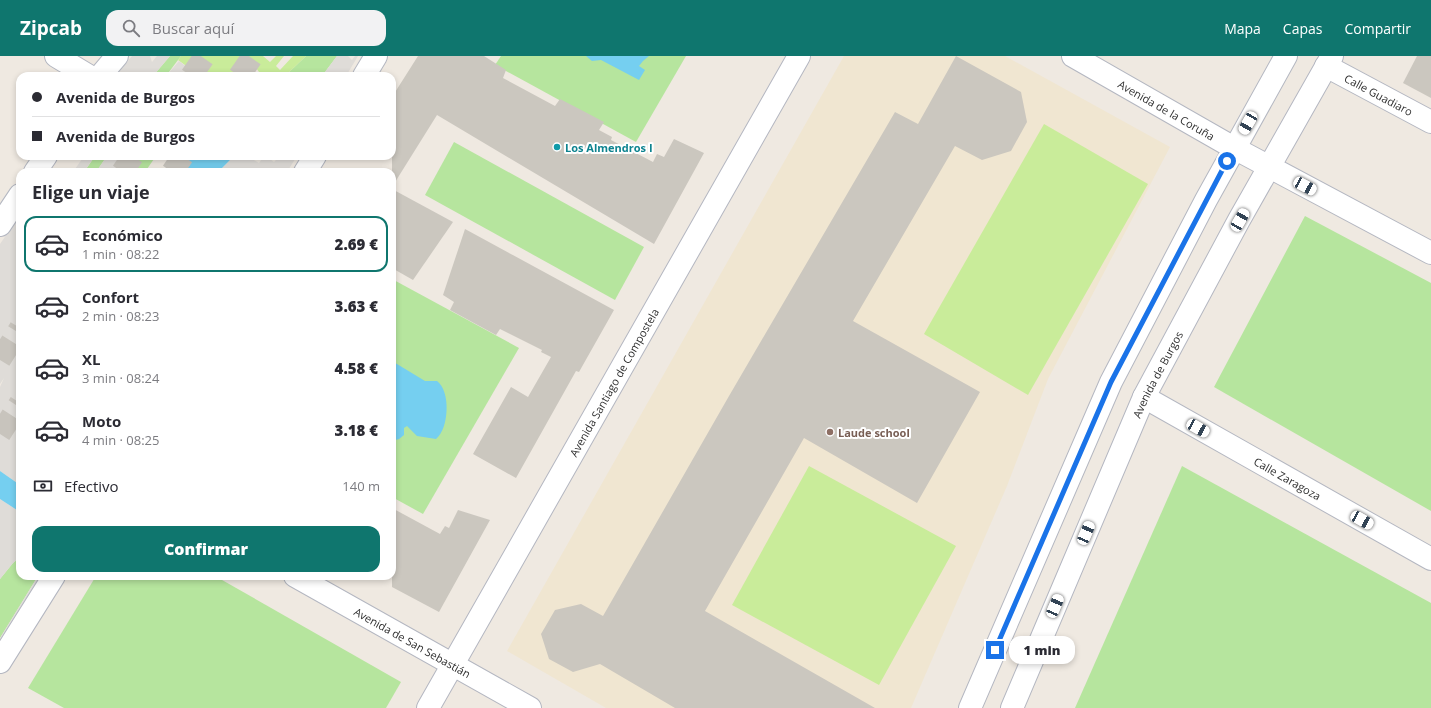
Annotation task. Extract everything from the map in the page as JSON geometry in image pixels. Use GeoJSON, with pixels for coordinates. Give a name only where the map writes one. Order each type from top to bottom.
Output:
{"type":"FeatureCollection","features":[{"type":"Feature","properties":{"kind":"street"},"geometry":{"type":"LineString","coordinates":[[56,56],[82,72]]}},
{"type":"Feature","properties":{"kind":"street"},"geometry":{"type":"LineString","coordinates":[[103,72],[117,56]]}},
{"type":"Feature","properties":{"kind":"street"},"geometry":{"type":"LineString","coordinates":[[366,72],[376,56]]}},
{"type":"Feature","properties":{"kind":"street","name":"Avenida Santiago de Compostela"},"geometry":{"type":"LineString","coordinates":[[428,708],[799,56]]}},
{"type":"Feature","properties":{"kind":"street","name":"Avenida de la Coruña"},"geometry":{"type":"LineString","coordinates":[[1073,56],[1234,148],[1431,253]]}},
{"type":"Feature","properties":{"kind":"street"},"geometry":{"type":"LineString","coordinates":[[970,708],[1111,382],[1234,148],[1286,56]]}},
{"type":"Feature","properties":{"kind":"street","name":"Calle Guadiaro"},"geometry":{"type":"LineString","coordinates":[[1329,61],[1431,122]]}},
{"type":"Feature","properties":{"kind":"street","name":"Avenida de Burgos"},"geometry":{"type":"LineString","coordinates":[[1012,708],[1144,397],[1329,61]]}},
{"type":"Feature","properties":{"kind":"street"},"geometry":{"type":"LineString","coordinates":[[0,225],[16,201]]}},
{"type":"Feature","properties":{"kind":"street","name":"Calle Zaragoza"},"geometry":{"type":"LineString","coordinates":[[1144,397],[1431,559]]}},
{"type":"Feature","properties":{"kind":"street"},"geometry":{"type":"LineString","coordinates":[[0,662],[51,580]]}},
{"type":"Feature","properties":{"kind":"street","name":"Avenida de San Sebastián"},"geometry":{"type":"LineString","coordinates":[[302,580],[530,708]]}},
{"type":"Feature","properties":{"kind":"shaded area"},"geometry":{"type":"Polygon","coordinates":[[[132,56],[150,56],[152,62],[157,56],[170,56],[156,72],[119,72],[132,56]]]}},
{"type":"Feature","properties":{"kind":"shaded area"},"geometry":{"type":"Polygon","coordinates":[[[337,56],[348,56],[352,60],[355,56],[358,56],[348,72],[325,72],[337,56]]]}},
{"type":"Feature","properties":{"kind":"shaded area","name":"Laude school"},"geometry":{"type":"Polygon","coordinates":[[[844,56],[1005,56],[1170,147],[1048,379],[1007,486],[911,708],[606,708],[507,651],[844,56]]]}},
{"type":"Feature","properties":{"kind":"shaded area"},"geometry":{"type":"Polygon","coordinates":[[[179,61],[193,72],[169,72],[179,61]]]}},
{"type":"Feature","properties":{"kind":"shaded area"},"geometry":{"type":"Polygon","coordinates":[[[81,160],[92,160],[87,168],[76,168],[81,160]]]}},
{"type":"Feature","properties":{"kind":"shaded area"},"geometry":{"type":"Polygon","coordinates":[[[104,160],[132,160],[127,168],[99,168],[104,160]]]}},
{"type":"Feature","properties":{"kind":"shaded area"},"geometry":{"type":"Polygon","coordinates":[[[230,160],[254,160],[259,163],[261,160],[271,160],[274,162],[276,160],[294,160],[290,168],[222,168],[230,160]]]}},
{"type":"Feature","properties":{"kind":"shaded area"},"geometry":{"type":"Polygon","coordinates":[[[16,221],[16,482],[0,471],[0,387],[4,378],[0,384],[0,244],[16,221]]]}},
{"type":"Feature","properties":{"kind":"shaded area"},"geometry":{"type":"Polygon","coordinates":[[[0,499],[16,509],[16,560],[0,579],[0,499]]]}},
{"type":"Feature","properties":{"kind":"shaded area"},"geometry":{"type":"Polygon","coordinates":[[[36,580],[46,580],[0,654],[0,638],[36,580]]]}},
{"type":"Feature","properties":{"kind":"green space"},"geometry":{"type":"Polygon","coordinates":[[[170,56],[181,56],[169,72],[156,72],[170,56]]]}},
{"type":"Feature","properties":{"kind":"green space"},"geometry":{"type":"Polygon","coordinates":[[[181,56],[247,56],[233,72],[195,72],[178,60],[181,56]]]}},
{"type":"Feature","properties":{"kind":"green space"},"geometry":{"type":"Polygon","coordinates":[[[247,56],[263,56],[270,62],[276,56],[284,56],[276,66],[280,70],[293,56],[306,56],[289,72],[259,72],[247,56]]]}},
{"type":"Feature","properties":{"kind":"green space"},"geometry":{"type":"Polygon","coordinates":[[[306,56],[337,56],[325,72],[289,72],[306,56]]]}},
{"type":"Feature","properties":{"kind":"green space"},"geometry":{"type":"Polygon","coordinates":[[[501,56],[686,56],[636,142],[495,65],[501,56]]]}},
{"type":"Feature","properties":{"kind":"green space"},"geometry":{"type":"Polygon","coordinates":[[[1044,124],[1148,184],[1028,395],[924,334],[1044,124]]]}},
{"type":"Feature","properties":{"kind":"green space"},"geometry":{"type":"Polygon","coordinates":[[[454,142],[644,247],[615,300],[425,195],[454,142]]]}},
{"type":"Feature","properties":{"kind":"green space"},"geometry":{"type":"Polygon","coordinates":[[[92,160],[104,160],[99,168],[87,168],[92,160]]]}},
{"type":"Feature","properties":{"kind":"green space"},"geometry":{"type":"Polygon","coordinates":[[[132,160],[153,160],[148,168],[127,168],[132,160]]]}},
{"type":"Feature","properties":{"kind":"green space"},"geometry":{"type":"Polygon","coordinates":[[[1305,216],[1431,283],[1431,511],[1214,387],[1305,216]]]}},
{"type":"Feature","properties":{"kind":"green space"},"geometry":{"type":"Polygon","coordinates":[[[396,281],[519,348],[423,514],[396,499],[396,281]]]}},
{"type":"Feature","properties":{"kind":"green space"},"geometry":{"type":"Polygon","coordinates":[[[809,466],[956,546],[879,685],[732,605],[809,466]]]}},
{"type":"Feature","properties":{"kind":"green space"},"geometry":{"type":"Polygon","coordinates":[[[1182,466],[1431,603],[1431,708],[1075,708],[1182,466]]]}},
{"type":"Feature","properties":{"kind":"green space"},"geometry":{"type":"Polygon","coordinates":[[[16,560],[16,580],[36,580],[0,638],[0,579],[16,560]]]}},
{"type":"Feature","properties":{"kind":"green space"},"geometry":{"type":"Polygon","coordinates":[[[94,580],[222,580],[401,682],[386,708],[64,708],[28,688],[94,580]]]}},
{"type":"Feature","properties":{"kind":"water"},"geometry":{"type":"Polygon","coordinates":[[[586,56],[649,56],[639,66],[645,70],[639,80],[601,60],[592,61],[586,56]]]}},
{"type":"Feature","properties":{"kind":"water"},"geometry":{"type":"Polygon","coordinates":[[[183,160],[230,160],[222,168],[177,168],[183,160]]]}},
{"type":"Feature","properties":{"kind":"water"},"geometry":{"type":"Polygon","coordinates":[[[396,363],[425,381],[437,381],[442,386],[445,393],[447,410],[444,427],[436,439],[417,436],[407,426],[404,428],[404,435],[396,440],[396,363]]]}},
{"type":"Feature","properties":{"kind":"water"},"geometry":{"type":"Polygon","coordinates":[[[0,471],[16,482],[16,509],[0,499],[0,471]]]}},
{"type":"Feature","properties":{"kind":"building","name":"Los Almendros I"},"geometry":{"type":"Polygon","coordinates":[[[418,56],[484,56],[506,70],[503,78],[555,106],[560,99],[604,122],[599,130],[612,137],[611,140],[653,162],[657,154],[664,157],[674,139],[704,153],[654,244],[437,115],[396,181],[396,168],[392,168],[392,160],[396,160],[396,91],[418,56]]]}},
{"type":"Feature","properties":{"kind":"building"},"geometry":{"type":"Polygon","coordinates":[[[956,56],[1021,92],[1027,122],[1011,151],[982,160],[955,146],[853,321],[980,392],[917,503],[804,438],[705,611],[875,708],[675,708],[600,664],[573,672],[549,659],[541,634],[555,610],[581,604],[603,616],[729,396],[895,112],[918,124],[956,56]]]}},
{"type":"Feature","properties":{"kind":"building"},"geometry":{"type":"Polygon","coordinates":[[[1417,56],[1431,56],[1431,98],[1403,83],[1417,56]]]}},
{"type":"Feature","properties":{"kind":"building"},"geometry":{"type":"Polygon","coordinates":[[[396,191],[453,222],[413,280],[396,270],[396,191]]]}},
{"type":"Feature","properties":{"kind":"building"},"geometry":{"type":"Polygon","coordinates":[[[465,229],[614,310],[579,372],[576,371],[516,478],[473,454],[511,387],[528,397],[551,357],[541,352],[542,350],[500,329],[496,335],[450,310],[454,302],[443,295],[465,229]]]}},
{"type":"Feature","properties":{"kind":"building"},"geometry":{"type":"Polygon","coordinates":[[[396,510],[440,534],[445,526],[449,528],[458,510],[490,520],[439,612],[392,587],[392,580],[396,580],[396,510]]]}},
{"type":"Feature","properties":{"kind":"tunnel"},"geometry":{"type":"LineString","coordinates":[[194,72],[205,56]]}},
{"type":"Feature","properties":{"kind":"tunnel"},"geometry":{"type":"LineString","coordinates":[[242,72],[253,56]]}},
{"type":"Feature","properties":{"kind":"tunnel"},"geometry":{"type":"LineString","coordinates":[[125,168],[130,160]]}},
{"type":"Feature","properties":{"kind":"tunnel"},"geometry":{"type":"LineString","coordinates":[[175,168],[180,160]]}},
{"type":"Feature","properties":{"kind":"tunnel"},"geometry":{"type":"LineString","coordinates":[[0,360],[16,334]]}},
{"type":"Feature","properties":{"kind":"tunnel"},"geometry":{"type":"LineString","coordinates":[[0,434],[16,409]]}},
{"type":"Feature","properties":{"kind":"place","name":"Los Almendros I"},"geometry":{"type":"Point","coordinates":[557,147]}},
{"type":"Feature","properties":{"kind":"place","name":"Laude school"},"geometry":{"type":"Point","coordinates":[830,432]}},
{"type":"Feature","properties":{"kind":"route"},"geometry":{"type":"LineString","coordinates":[[995,650],[1111,382],[1227,161]]}}]}
